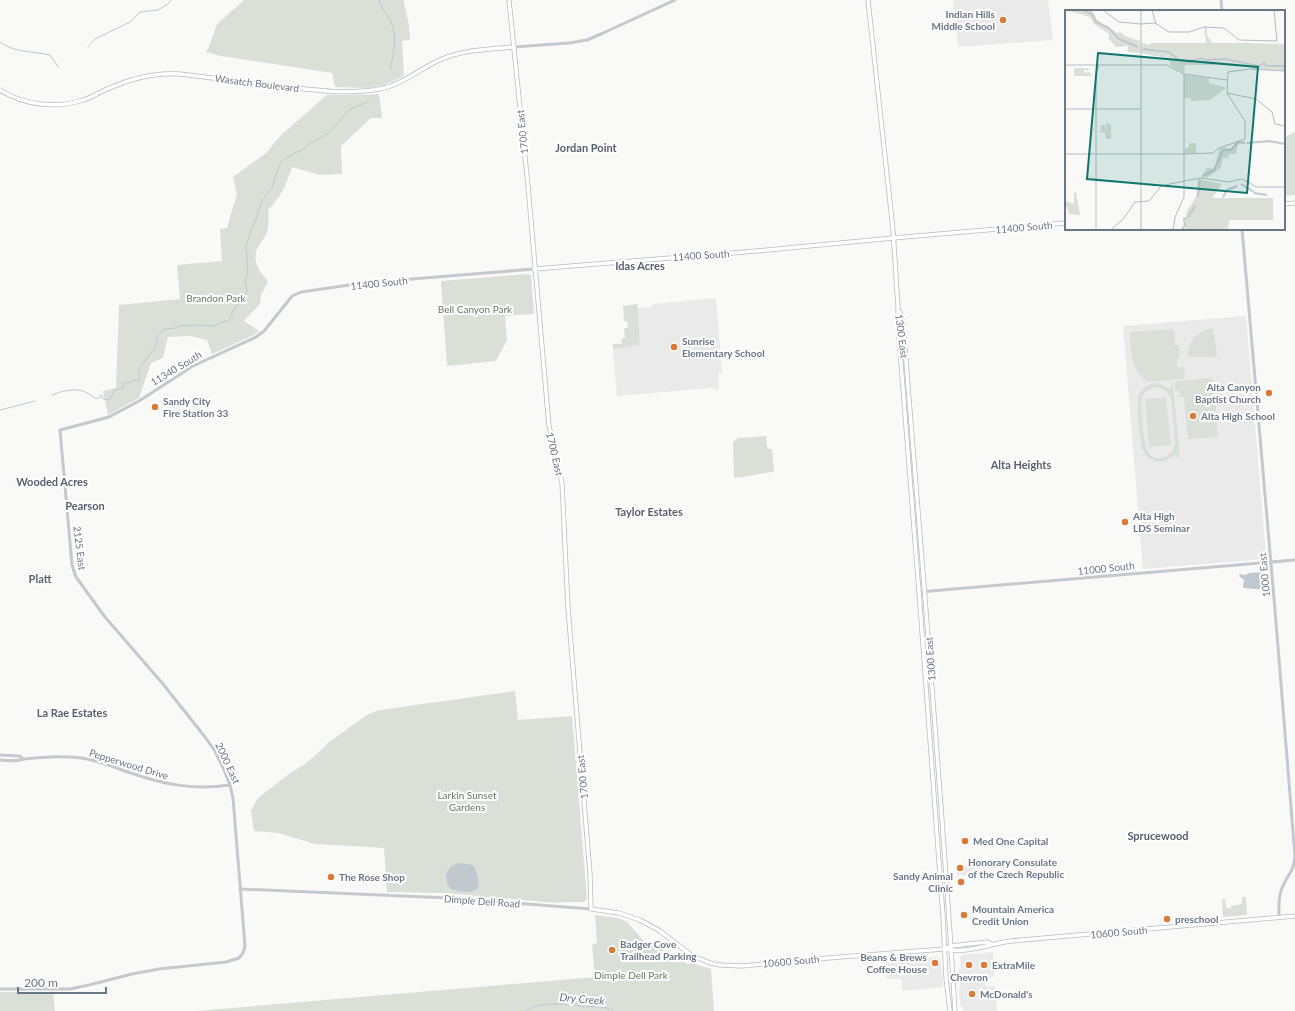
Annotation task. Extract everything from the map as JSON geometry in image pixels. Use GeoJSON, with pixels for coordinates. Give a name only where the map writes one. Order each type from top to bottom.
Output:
{"type":"FeatureCollection","features":[{"type":"Feature","properties":{"kind":"main road","name":"1700 East"},"geometry":{"type":"LineString","coordinates":[[509,0],[528,186],[534,269],[549,426],[562,483],[568,608],[590,874],[591,909]]}},
{"type":"Feature","properties":{"kind":"main road","name":"1300 East"},"geometry":{"type":"LineString","coordinates":[[868,0],[893,238],[898,325],[943,916],[944,949],[950,1011]]}},
{"type":"Feature","properties":{"kind":"main road","name":"Wasatch Boulevard"},"geometry":{"type":"LineString","coordinates":[[0,90],[13,97],[32,103],[50,105],[65,104],[85,100],[104,90],[136,78],[151,74],[167,73],[316,90],[367,91],[381,89],[402,82],[433,63],[450,56],[467,52],[514,47]]}},
{"type":"Feature","properties":{"kind":"main road"},"geometry":{"type":"LineString","coordinates":[[1285,204],[1295,203]]}},
{"type":"Feature","properties":{"kind":"main road","name":"11400 South"},"geometry":{"type":"LineString","coordinates":[[534,269],[1065,223]]}},
{"type":"Feature","properties":{"kind":"main road","name":"1300 East"},"geometry":{"type":"LineString","coordinates":[[898,307],[902,323],[924,592],[955,1011]]}},
{"type":"Feature","properties":{"kind":"main road"},"geometry":{"type":"LineString","coordinates":[[928,716],[932,719],[936,745]]}},
{"type":"Feature","properties":{"kind":"main road","name":"Dimple Dell Road"},"geometry":{"type":"LineString","coordinates":[[591,909],[619,913],[640,920],[660,931],[687,952],[710,963]]}},
{"type":"Feature","properties":{"kind":"main road","name":"10600 South"},"geometry":{"type":"LineString","coordinates":[[944,949],[951,951],[1019,941],[1295,916]]}},
{"type":"Feature","properties":{"kind":"main road","name":"10600 South"},"geometry":{"type":"LineString","coordinates":[[710,963],[736,966],[944,949],[951,946],[987,942],[992,944]]}},
{"type":"Feature","properties":{"kind":"street"},"geometry":{"type":"LineString","coordinates":[[514,47],[569,43],[587,40],[675,0]]}},
{"type":"Feature","properties":{"kind":"street"},"geometry":{"type":"LineString","coordinates":[[1221,0],[1222,10]]}},
{"type":"Feature","properties":{"kind":"street","name":"1000 East"},"geometry":{"type":"LineString","coordinates":[[1242,230],[1295,856],[1293,867],[1281,890],[1279,900],[1279,917]]}},
{"type":"Feature","properties":{"kind":"street","name":"11400 South"},"geometry":{"type":"LineString","coordinates":[[237,346],[260,334],[292,296],[306,291],[363,283],[534,269]]}},
{"type":"Feature","properties":{"kind":"street","name":"11340 South"},"geometry":{"type":"LineString","coordinates":[[60,430],[105,419],[145,397],[199,362],[237,346]]}},
{"type":"Feature","properties":{"kind":"street","name":"2125 East"},"geometry":{"type":"LineString","coordinates":[[60,430],[73,570],[85,590],[116,631]]}},
{"type":"Feature","properties":{"kind":"street","name":"11000 South"},"geometry":{"type":"LineString","coordinates":[[919,592],[1295,560]]}},
{"type":"Feature","properties":{"kind":"street","name":"2000 East"},"geometry":{"type":"LineString","coordinates":[[0,989],[78,988],[132,974],[159,969],[232,961],[239,958],[243,953],[245,946],[235,811],[230,785],[219,759],[205,737],[167,688],[116,631]]}},
{"type":"Feature","properties":{"kind":"street","name":"Pepperwood Drive"},"geometry":{"type":"LineString","coordinates":[[0,755],[20,756],[23,758]]}},
{"type":"Feature","properties":{"kind":"street","name":"Pepperwood Drive"},"geometry":{"type":"LineString","coordinates":[[0,760],[14,761],[23,758],[59,756],[87,759],[155,781],[177,786],[198,788],[230,785]]}},
{"type":"Feature","properties":{"kind":"street","name":"Dimple Dell Road"},"geometry":{"type":"LineString","coordinates":[[240,889],[449,898],[591,909]]}},
{"type":"Feature","properties":{"kind":"shaded area","name":"Indian Hills Middle School"},"geometry":{"type":"Polygon","coordinates":[[[953,0],[1048,0],[1053,40],[958,47],[953,0]]]}},
{"type":"Feature","properties":{"kind":"shaded area","name":"Sunrise Elementary School"},"geometry":{"type":"Polygon","coordinates":[[[716,298],[722,373],[718,374],[719,390],[711,388],[617,396],[613,349],[640,345],[638,308],[650,307],[653,304],[716,298]]]}},
{"type":"Feature","properties":{"kind":"shaded area","name":"Alta High School"},"geometry":{"type":"Polygon","coordinates":[[[1246,316],[1266,556],[1264,559],[1143,569],[1123,326],[1246,316]]]}},
{"type":"Feature","properties":{"kind":"shaded area"},"geometry":{"type":"Polygon","coordinates":[[[1264,572],[1264,589],[1244,588],[1244,580],[1239,576],[1240,574],[1245,575],[1264,572]]]}},
{"type":"Feature","properties":{"kind":"shaded area"},"geometry":{"type":"Polygon","coordinates":[[[460,863],[473,865],[479,882],[477,889],[465,892],[451,889],[448,885],[446,877],[449,869],[451,866],[460,863]]]}},
{"type":"Feature","properties":{"kind":"shaded area"},"geometry":{"type":"Polygon","coordinates":[[[973,864],[974,874],[963,876],[957,875],[956,866],[973,864]]]}},
{"type":"Feature","properties":{"kind":"shaded area"},"geometry":{"type":"Polygon","coordinates":[[[993,952],[994,976],[985,980],[985,982],[986,987],[995,986],[997,1011],[963,1011],[963,1007],[960,1005],[959,993],[959,970],[961,968],[960,957],[962,955],[993,952]]]}},
{"type":"Feature","properties":{"kind":"shaded area"},"geometry":{"type":"Polygon","coordinates":[[[936,957],[940,959],[941,962],[943,987],[904,991],[902,989],[902,979],[887,979],[885,961],[936,957]]]}},
{"type":"Feature","properties":{"kind":"green space"},"geometry":{"type":"Polygon","coordinates":[[[244,0],[404,0],[409,25],[410,40],[402,41],[404,76],[386,84],[369,88],[335,87],[332,73],[221,56],[206,52],[217,24],[244,0]]]}},
{"type":"Feature","properties":{"kind":"green space","name":"Brandon Park"},"geometry":{"type":"Polygon","coordinates":[[[379,94],[382,118],[371,118],[341,146],[342,174],[320,175],[292,167],[283,190],[268,210],[267,232],[256,250],[255,256],[257,265],[268,282],[261,295],[260,304],[244,321],[259,331],[254,335],[212,354],[207,340],[190,336],[168,337],[163,358],[151,363],[139,398],[108,415],[103,391],[116,388],[119,305],[180,299],[177,265],[222,261],[220,229],[227,228],[237,194],[233,177],[266,153],[281,135],[327,95],[379,94]]]}},
{"type":"Feature","properties":{"kind":"green space"},"geometry":{"type":"Polygon","coordinates":[[[1295,132],[1295,195],[1285,196],[1285,137],[1295,132]]]}},
{"type":"Feature","properties":{"kind":"green space","name":"Bell Canyon Park"},"geometry":{"type":"Polygon","coordinates":[[[528,274],[531,276],[534,314],[505,316],[507,340],[496,361],[447,366],[441,281],[528,274]]]}},
{"type":"Feature","properties":{"kind":"green space"},"geometry":{"type":"Polygon","coordinates":[[[637,304],[640,345],[613,349],[613,344],[622,344],[621,339],[625,338],[624,328],[628,328],[627,321],[624,321],[623,306],[637,304]]]}},
{"type":"Feature","properties":{"kind":"green space"},"geometry":{"type":"Polygon","coordinates":[[[1213,328],[1217,354],[1215,357],[1188,357],[1189,346],[1194,338],[1202,331],[1213,328]]]}},
{"type":"Feature","properties":{"kind":"green space"},"geometry":{"type":"Polygon","coordinates":[[[1172,329],[1175,332],[1175,345],[1179,345],[1180,357],[1177,359],[1177,367],[1184,367],[1185,377],[1184,379],[1147,382],[1141,377],[1134,366],[1131,353],[1130,332],[1172,329]]]}},
{"type":"Feature","properties":{"kind":"green space"},"geometry":{"type":"Polygon","coordinates":[[[1213,378],[1215,396],[1214,405],[1216,405],[1215,411],[1218,437],[1188,439],[1184,397],[1176,396],[1180,395],[1180,391],[1175,391],[1175,382],[1213,378]]]}},
{"type":"Feature","properties":{"kind":"green space"},"geometry":{"type":"Polygon","coordinates":[[[1155,383],[1170,389],[1170,386],[1173,385],[1180,457],[1176,457],[1175,454],[1163,461],[1154,460],[1146,455],[1143,450],[1139,423],[1138,399],[1140,393],[1147,385],[1155,383]],[[1157,387],[1150,389],[1144,393],[1142,397],[1143,424],[1147,450],[1150,455],[1159,458],[1168,456],[1174,448],[1175,442],[1171,398],[1165,390],[1157,387]]]}},
{"type":"Feature","properties":{"kind":"green space"},"geometry":{"type":"Polygon","coordinates":[[[1166,397],[1171,445],[1149,447],[1145,399],[1166,397]]]}},
{"type":"Feature","properties":{"kind":"green space"},"geometry":{"type":"Polygon","coordinates":[[[766,436],[767,447],[772,449],[774,472],[734,478],[733,442],[738,438],[766,436]]]}},
{"type":"Feature","properties":{"kind":"green space","name":"Larkin Sunset Gardens"},"geometry":{"type":"Polygon","coordinates":[[[515,691],[518,720],[572,716],[587,899],[584,902],[556,903],[443,893],[387,892],[384,848],[315,844],[278,833],[254,831],[251,811],[257,799],[290,773],[305,764],[328,743],[368,714],[380,710],[515,691]]]}},
{"type":"Feature","properties":{"kind":"green space"},"geometry":{"type":"Polygon","coordinates":[[[1242,897],[1246,897],[1247,915],[1223,917],[1222,899],[1225,899],[1226,908],[1231,908],[1231,906],[1242,904],[1242,897]]]}},
{"type":"Feature","properties":{"kind":"green space","name":"Dimple Dell Park"},"geometry":{"type":"Polygon","coordinates":[[[595,915],[618,918],[627,922],[643,940],[688,964],[692,963],[711,969],[714,1011],[196,1011],[595,977],[592,945],[597,943],[595,915]]]}},
{"type":"Feature","properties":{"kind":"green space"},"geometry":{"type":"Polygon","coordinates":[[[0,992],[53,992],[55,1011],[0,1011],[0,992]]]}},
{"type":"Feature","properties":{"kind":"waterway"},"geometry":{"type":"LineString","coordinates":[[88,47],[95,39],[130,22],[140,12],[158,10],[168,4],[171,0]]}},
{"type":"Feature","properties":{"kind":"waterway"},"geometry":{"type":"LineString","coordinates":[[379,0],[382,8],[390,20],[395,38],[390,69]]}},
{"type":"Feature","properties":{"kind":"waterway"},"geometry":{"type":"LineString","coordinates":[[0,42],[5,46],[17,50],[50,55],[59,68]]}},
{"type":"Feature","properties":{"kind":"waterway"},"geometry":{"type":"LineString","coordinates":[[52,395],[69,390],[80,390],[96,399],[101,395],[103,399],[110,400],[114,391],[124,387],[122,384],[123,383],[129,383],[133,380],[139,381],[139,368],[154,349],[157,338],[164,329],[176,328],[179,326],[214,326],[228,321],[232,316],[232,312],[247,291],[245,280],[248,274],[246,245],[261,203],[272,187],[281,161],[329,133],[349,110],[369,101]]}},
{"type":"Feature","properties":{"kind":"waterway"},"geometry":{"type":"LineString","coordinates":[[0,410],[35,401]]}},
{"type":"Feature","properties":{"kind":"waterway","name":"Dry Creek"},"geometry":{"type":"LineString","coordinates":[[526,1011],[545,1004],[601,1007],[614,1011]]}},
{"type":"Feature","properties":{"kind":"place","name":"Indian Hills Middle School"},"geometry":{"type":"Point","coordinates":[1003,20]}},
{"type":"Feature","properties":{"kind":"place","name":"Sunrise Elementary School"},"geometry":{"type":"Point","coordinates":[674,347]}},
{"type":"Feature","properties":{"kind":"place","name":"Alta Canyon Baptist Church"},"geometry":{"type":"Point","coordinates":[1269,393]}},
{"type":"Feature","properties":{"kind":"place","name":"Sandy City Fire Station 33"},"geometry":{"type":"Point","coordinates":[155,407]}},
{"type":"Feature","properties":{"kind":"place","name":"Alta High School"},"geometry":{"type":"Point","coordinates":[1193,416]}},
{"type":"Feature","properties":{"kind":"place","name":"Alta High LDS Seminar"},"geometry":{"type":"Point","coordinates":[1125,522]}},
{"type":"Feature","properties":{"kind":"place","name":"Med One Capital"},"geometry":{"type":"Point","coordinates":[965,841]}},
{"type":"Feature","properties":{"kind":"place","name":"Honorary Consulate of the Czech Republic"},"geometry":{"type":"Point","coordinates":[960,868]}},
{"type":"Feature","properties":{"kind":"place","name":"The Rose Shop"},"geometry":{"type":"Point","coordinates":[331,877]}},
{"type":"Feature","properties":{"kind":"place","name":"Sandy Animal Clinic"},"geometry":{"type":"Point","coordinates":[961,882]}},
{"type":"Feature","properties":{"kind":"place","name":"Mountain America Credit Union"},"geometry":{"type":"Point","coordinates":[964,915]}},
{"type":"Feature","properties":{"kind":"place","name":"preschool"},"geometry":{"type":"Point","coordinates":[1167,919]}},
{"type":"Feature","properties":{"kind":"place","name":"Badger Cove Trailhead Parking"},"geometry":{"type":"Point","coordinates":[612,950]}},
{"type":"Feature","properties":{"kind":"place","name":"Beans & Brews Coffee House"},"geometry":{"type":"Point","coordinates":[935,963]}},
{"type":"Feature","properties":{"kind":"place","name":"Chevron"},"geometry":{"type":"Point","coordinates":[969,965]}},
{"type":"Feature","properties":{"kind":"place","name":"ExtraMile"},"geometry":{"type":"Point","coordinates":[984,965]}},
{"type":"Feature","properties":{"kind":"place","name":"McDonald's"},"geometry":{"type":"Point","coordinates":[972,994]}},
{"type":"Feature","properties":{"kind":"district","name":"Jordan Point"},"geometry":{"type":"Point","coordinates":[586,148]}},
{"type":"Feature","properties":{"kind":"district","name":"Idas Acres"},"geometry":{"type":"Point","coordinates":[640,266]}},
{"type":"Feature","properties":{"kind":"district","name":"Alta Heights"},"geometry":{"type":"Point","coordinates":[1021,465]}},
{"type":"Feature","properties":{"kind":"district","name":"Wooded Acres"},"geometry":{"type":"Point","coordinates":[52,482]}},
{"type":"Feature","properties":{"kind":"district","name":"Pearson"},"geometry":{"type":"Point","coordinates":[85,506]}},
{"type":"Feature","properties":{"kind":"district","name":"Taylor Estates"},"geometry":{"type":"Point","coordinates":[649,512]}},
{"type":"Feature","properties":{"kind":"district","name":"Platt"},"geometry":{"type":"Point","coordinates":[40,579]}},
{"type":"Feature","properties":{"kind":"district","name":"La Rae Estates"},"geometry":{"type":"Point","coordinates":[72,713]}},
{"type":"Feature","properties":{"kind":"district","name":"Sprucewood"},"geometry":{"type":"Point","coordinates":[1158,836]}}]}
